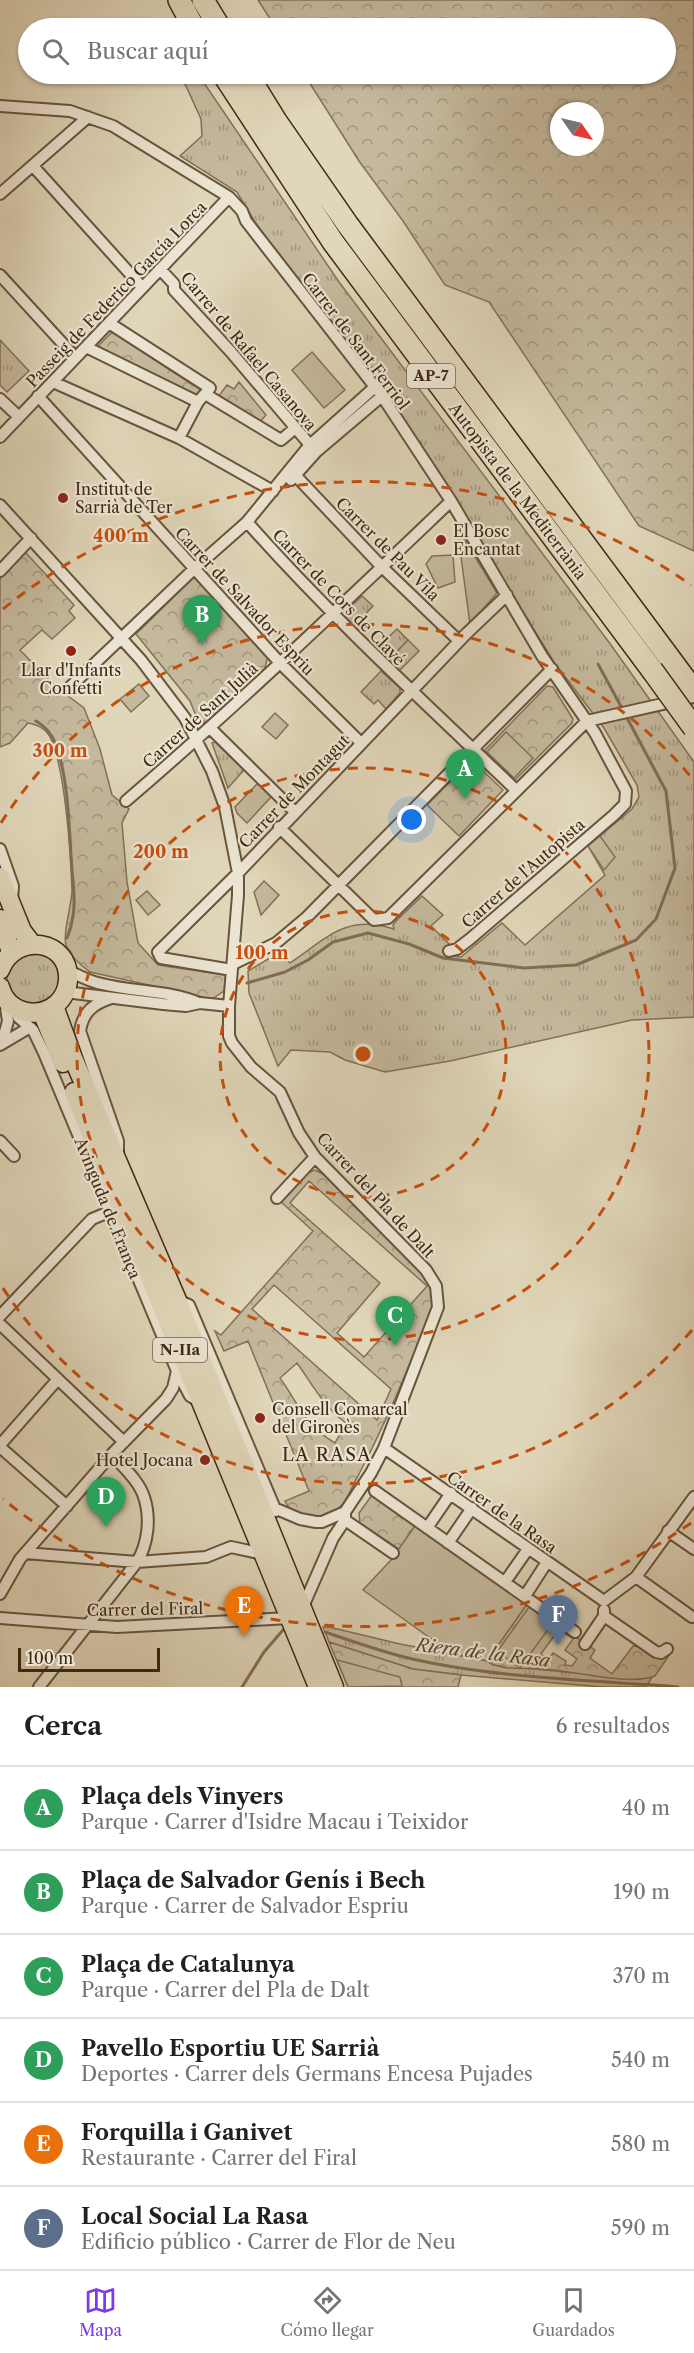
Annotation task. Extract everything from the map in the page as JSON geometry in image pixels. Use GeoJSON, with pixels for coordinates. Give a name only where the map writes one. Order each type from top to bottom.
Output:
{"type":"FeatureCollection","features":[{"type":"Feature","properties":{"kind":"highway"},"geometry":{"type":"LineString","coordinates":[[179,0],[189,18]]}},
{"type":"Feature","properties":{"kind":"highway"},"geometry":{"type":"LineString","coordinates":[[204,0],[214,18]]}},
{"type":"Feature","properties":{"kind":"highway","name":"Autopista de la Mediterrània"},"geometry":{"type":"LineString","coordinates":[[230,84],[333,242],[694,728]]}},
{"type":"Feature","properties":{"kind":"highway","name":"Autopista de la Mediterrània"},"geometry":{"type":"LineString","coordinates":[[254,84],[276,121],[348,225],[694,691]]}},
{"type":"Feature","properties":{"kind":"main road"},"geometry":{"type":"LineString","coordinates":[[0,877],[11,952]]}},
{"type":"Feature","properties":{"kind":"main road"},"geometry":{"type":"LineString","coordinates":[[6,913],[32,944]]}},
{"type":"Feature","properties":{"kind":"main road"},"geometry":{"type":"LineString","coordinates":[[0,970],[11,952],[21,946],[32,944],[44,945],[54,951],[62,959],[67,970]]}},
{"type":"Feature","properties":{"kind":"main road","name":"N-IIa"},"geometry":{"type":"LineString","coordinates":[[54,1003],[68,981],[67,970]]}},
{"type":"Feature","properties":{"kind":"main road"},"geometry":{"type":"LineString","coordinates":[[7,998],[54,1003]]}},
{"type":"Feature","properties":{"kind":"main road","name":"Avinguda de França"},"geometry":{"type":"LineString","coordinates":[[54,1003],[73,1058],[177,1300],[237,1432],[268,1509],[318,1687]]}},
{"type":"Feature","properties":{"kind":"main road","name":"Avinguda de França"},"geometry":{"type":"LineString","coordinates":[[54,1003],[202,1404],[263,1554],[334,1687]]}},
{"type":"Feature","properties":{"kind":"street","name":"Carrer de Sant Ferriol"},"geometry":{"type":"LineString","coordinates":[[0,106],[70,111],[122,130],[229,197],[242,211],[246,220],[310,305],[382,396],[451,501],[552,669],[587,721],[626,791],[625,804],[614,814]]}},
{"type":"Feature","properties":{"kind":"street"},"geometry":{"type":"LineString","coordinates":[[0,194],[88,117]]}},
{"type":"Feature","properties":{"kind":"street"},"geometry":{"type":"LineString","coordinates":[[33,166],[142,287]]}},
{"type":"Feature","properties":{"kind":"street","name":"Passeig de Federico García Lorca"},"geometry":{"type":"LineString","coordinates":[[0,436],[229,197]]}},
{"type":"Feature","properties":{"kind":"street","name":"Carrer de Rafael Casanova"},"geometry":{"type":"LineString","coordinates":[[160,269],[174,284],[174,290],[231,352],[312,449]]}},
{"type":"Feature","properties":{"kind":"street"},"geometry":{"type":"LineString","coordinates":[[0,275],[75,357]]}},
{"type":"Feature","properties":{"kind":"street"},"geometry":{"type":"LineString","coordinates":[[109,323],[210,388],[179,438]]}},
{"type":"Feature","properties":{"kind":"street"},"geometry":{"type":"LineString","coordinates":[[86,346],[202,398],[281,440],[294,429]]}},
{"type":"Feature","properties":{"kind":"street"},"geometry":{"type":"LineString","coordinates":[[52,382],[179,438],[273,491]]}},
{"type":"Feature","properties":{"kind":"street"},"geometry":{"type":"LineString","coordinates":[[70,687],[195,568],[247,522],[312,449],[375,386]]}},
{"type":"Feature","properties":{"kind":"street","name":"Carrer de Salvador Espriu"},"geometry":{"type":"LineString","coordinates":[[38,396],[280,663],[361,743]]}},
{"type":"Feature","properties":{"kind":"street"},"geometry":{"type":"LineString","coordinates":[[273,491],[296,476],[312,449],[382,396]]}},
{"type":"Feature","properties":{"kind":"street"},"geometry":{"type":"LineString","coordinates":[[0,399],[19,417]]}},
{"type":"Feature","properties":{"kind":"street","name":"Carrer de Pau Vila"},"geometry":{"type":"LineString","coordinates":[[296,476],[382,567],[459,641]]}},
{"type":"Feature","properties":{"kind":"street","name":"Carrer de Sant Julià"},"geometry":{"type":"LineString","coordinates":[[126,801],[198,740],[334,615],[451,501]]}},
{"type":"Feature","properties":{"kind":"street","name":"Carrer del Pla de Dalt"},"geometry":{"type":"LineString","coordinates":[[0,504],[122,638],[171,699],[198,740],[225,807],[238,873],[229,1006],[231,1043],[251,1067],[280,1092],[299,1133],[315,1157],[426,1270],[436,1286],[438,1307],[384,1448],[345,1516]]}},
{"type":"Feature","properties":{"kind":"street","name":"Carrer de Cors de Clavé"},"geometry":{"type":"LineString","coordinates":[[247,522],[334,615],[411,692],[516,790]]}},
{"type":"Feature","properties":{"kind":"street"},"geometry":{"type":"LineString","coordinates":[[0,571],[30,538]]}},
{"type":"Feature","properties":{"kind":"street","name":"Carrer de Montagut"},"geometry":{"type":"LineString","coordinates":[[233,967],[161,958],[158,952],[238,873],[294,811],[459,641],[507,595]]}},
{"type":"Feature","properties":{"kind":"street"},"geometry":{"type":"LineString","coordinates":[[233,967],[276,943],[307,917],[552,669]]}},
{"type":"Feature","properties":{"kind":"street"},"geometry":{"type":"LineString","coordinates":[[279,827],[374,920],[388,918],[587,721],[694,697]]}},
{"type":"Feature","properties":{"kind":"street"},"geometry":{"type":"LineString","coordinates":[[210,728],[294,811]]}},
{"type":"Feature","properties":{"kind":"street","name":"Carrer de l'Autopista"},"geometry":{"type":"LineString","coordinates":[[449,951],[457,949],[470,939],[614,814]]}},
{"type":"Feature","properties":{"kind":"street"},"geometry":{"type":"LineString","coordinates":[[0,849],[14,886],[6,913]]}},
{"type":"Feature","properties":{"kind":"street"},"geometry":{"type":"LineString","coordinates":[[67,970],[100,984],[147,990],[200,1003],[229,1006]]}},
{"type":"Feature","properties":{"kind":"street"},"geometry":{"type":"LineString","coordinates":[[1,1044],[8,1021],[7,998]]}},
{"type":"Feature","properties":{"kind":"street","name":"Avinguda de França"},"geometry":{"type":"LineString","coordinates":[[7,998],[18,1017],[31,1028],[44,1053],[177,1371],[190,1395],[202,1404]]}},
{"type":"Feature","properties":{"kind":"street"},"geometry":{"type":"LineString","coordinates":[[54,1003],[111,998],[186,1006],[200,1003]]}},
{"type":"Feature","properties":{"kind":"street","name":"Avinguda de França"},"geometry":{"type":"LineString","coordinates":[[111,998],[86,1012],[82,1019],[80,1032],[118,1141],[118,1162]]}},
{"type":"Feature","properties":{"kind":"street"},"geometry":{"type":"LineString","coordinates":[[1,1044],[31,1028]]}},
{"type":"Feature","properties":{"kind":"street"},"geometry":{"type":"LineString","coordinates":[[0,1141],[14,1156]]}},
{"type":"Feature","properties":{"kind":"street"},"geometry":{"type":"LineString","coordinates":[[277,1198],[315,1157]]}},
{"type":"Feature","properties":{"kind":"street"},"geometry":{"type":"LineString","coordinates":[[0,1316],[92,1219],[109,1212]]}},
{"type":"Feature","properties":{"kind":"street"},"geometry":{"type":"LineString","coordinates":[[0,1324],[124,1442]]}},
{"type":"Feature","properties":{"kind":"street"},"geometry":{"type":"LineString","coordinates":[[0,1594],[25,1553],[112,1455],[166,1399],[173,1388],[177,1371]]}},
{"type":"Feature","properties":{"kind":"street"},"geometry":{"type":"LineString","coordinates":[[58,1379],[0,1446],[67,1506]]}},
{"type":"Feature","properties":{"kind":"street","name":"Carrer de la Rasa"},"geometry":{"type":"LineString","coordinates":[[384,1448],[603,1601]]}},
{"type":"Feature","properties":{"kind":"street"},"geometry":{"type":"LineString","coordinates":[[39,1687],[137,1562],[146,1547],[144,1496],[133,1478],[112,1455]]}},
{"type":"Feature","properties":{"kind":"street"},"geometry":{"type":"LineString","coordinates":[[375,1491],[575,1632]]}},
{"type":"Feature","properties":{"kind":"street"},"geometry":{"type":"LineString","coordinates":[[427,1528],[451,1493]]}},
{"type":"Feature","properties":{"kind":"street"},"geometry":{"type":"LineString","coordinates":[[585,1644],[604,1616],[603,1601],[636,1577],[694,1497]]}},
{"type":"Feature","properties":{"kind":"street"},"geometry":{"type":"LineString","coordinates":[[448,1543],[472,1508]]}},
{"type":"Feature","properties":{"kind":"street"},"geometry":{"type":"LineString","coordinates":[[268,1509],[279,1510],[300,1519],[316,1522],[345,1516]]}},
{"type":"Feature","properties":{"kind":"street"},"geometry":{"type":"LineString","coordinates":[[345,1516],[393,1553]]}},
{"type":"Feature","properties":{"kind":"street"},"geometry":{"type":"LineString","coordinates":[[296,1614],[345,1516]]}},
{"type":"Feature","properties":{"kind":"street"},"geometry":{"type":"LineString","coordinates":[[668,1530],[694,1549]]}},
{"type":"Feature","properties":{"kind":"street"},"geometry":{"type":"LineString","coordinates":[[25,1553],[137,1562],[206,1557],[231,1547],[263,1554]]}},
{"type":"Feature","properties":{"kind":"street"},"geometry":{"type":"LineString","coordinates":[[505,1582],[528,1549]]}},
{"type":"Feature","properties":{"kind":"street"},"geometry":{"type":"LineString","coordinates":[[525,1596],[547,1562]]}},
{"type":"Feature","properties":{"kind":"street"},"geometry":{"type":"LineString","coordinates":[[636,1577],[692,1617]]}},
{"type":"Feature","properties":{"kind":"street","name":"Carrer del Firal"},"geometry":{"type":"LineString","coordinates":[[0,1618],[117,1627],[296,1614]]}},
{"type":"Feature","properties":{"kind":"street"},"geometry":{"type":"LineString","coordinates":[[604,1616],[656,1652],[661,1653],[667,1649]]}},
{"type":"Feature","properties":{"kind":"green space"},"geometry":{"type":"Polygon","coordinates":[[[258,0],[694,0],[694,551],[639,526],[489,302],[445,285],[403,221],[359,161],[310,84],[676,84],[676,18],[270,18],[258,0]]]}},
{"type":"Feature","properties":{"kind":"green space"},"geometry":{"type":"Polygon","coordinates":[[[185,84],[205,84],[339,282],[611,645],[694,762],[694,1017],[632,1020],[450,1061],[385,1072],[345,1060],[330,1052],[291,1050],[278,1066],[249,993],[248,971],[280,952],[290,963],[326,937],[349,926],[363,924],[394,929],[393,925],[396,921],[422,896],[443,915],[431,926],[453,948],[445,955],[461,957],[502,923],[525,945],[605,875],[588,846],[632,809],[639,797],[637,785],[604,728],[554,662],[388,394],[299,281],[255,222],[237,192],[180,156],[202,136],[201,119],[185,84]]]}},
{"type":"Feature","properties":{"kind":"green space"},"geometry":{"type":"Polygon","coordinates":[[[112,332],[201,390],[196,397],[99,350],[99,345],[112,332]]]}},
{"type":"Feature","properties":{"kind":"green space"},"geometry":{"type":"Polygon","coordinates":[[[0,340],[29,371],[7,392],[0,385],[0,340]]]}},
{"type":"Feature","properties":{"kind":"green space"},"geometry":{"type":"Polygon","coordinates":[[[312,352],[345,390],[324,408],[292,370],[312,352]]]}},
{"type":"Feature","properties":{"kind":"green space"},"geometry":{"type":"Polygon","coordinates":[[[239,382],[266,415],[259,423],[218,397],[227,385],[234,389],[239,382]]]}},
{"type":"Feature","properties":{"kind":"green space"},"geometry":{"type":"Polygon","coordinates":[[[457,527],[497,593],[470,624],[457,527]]]}},
{"type":"Feature","properties":{"kind":"green space"},"geometry":{"type":"Polygon","coordinates":[[[25,552],[74,605],[69,611],[75,618],[52,639],[42,630],[20,650],[56,687],[84,708],[100,749],[112,795],[129,809],[122,823],[127,882],[138,943],[158,965],[226,975],[224,991],[212,999],[90,972],[76,960],[66,945],[65,934],[72,897],[69,835],[60,768],[55,751],[46,731],[28,723],[10,743],[0,747],[0,579],[25,552]]]}},
{"type":"Feature","properties":{"kind":"green space"},"geometry":{"type":"Polygon","coordinates":[[[453,555],[455,582],[438,588],[426,564],[432,556],[453,555]]]}},
{"type":"Feature","properties":{"kind":"green space"},"geometry":{"type":"Polygon","coordinates":[[[197,574],[268,656],[264,671],[215,721],[199,723],[190,701],[136,634],[197,574]]]}},
{"type":"Feature","properties":{"kind":"green space"},"geometry":{"type":"Polygon","coordinates":[[[362,596],[373,606],[353,627],[346,619],[346,611],[362,596]]]}},
{"type":"Feature","properties":{"kind":"green space"},"geometry":{"type":"Polygon","coordinates":[[[397,629],[408,640],[388,661],[376,649],[397,629]]]}},
{"type":"Feature","properties":{"kind":"green space"},"geometry":{"type":"Polygon","coordinates":[[[408,640],[419,651],[399,671],[388,661],[408,640]]]}},
{"type":"Feature","properties":{"kind":"green space"},"geometry":{"type":"Polygon","coordinates":[[[381,671],[400,688],[400,693],[386,709],[378,700],[374,704],[361,692],[381,671]]]}},
{"type":"Feature","properties":{"kind":"green space"},"geometry":{"type":"Polygon","coordinates":[[[139,684],[149,696],[131,712],[120,699],[139,684]]]}},
{"type":"Feature","properties":{"kind":"green space"},"geometry":{"type":"Polygon","coordinates":[[[547,686],[553,687],[573,719],[572,723],[515,780],[511,779],[486,754],[485,750],[547,686]]]}},
{"type":"Feature","properties":{"kind":"green space"},"geometry":{"type":"Polygon","coordinates":[[[275,713],[288,725],[276,739],[262,727],[275,713]]]}},
{"type":"Feature","properties":{"kind":"green space"},"geometry":{"type":"Polygon","coordinates":[[[506,732],[533,758],[514,778],[487,752],[506,732]]]}},
{"type":"Feature","properties":{"kind":"green space"},"geometry":{"type":"Polygon","coordinates":[[[215,742],[244,770],[228,788],[212,743],[215,742]]]}},
{"type":"Feature","properties":{"kind":"green space"},"geometry":{"type":"Polygon","coordinates":[[[472,763],[503,790],[459,836],[427,805],[465,767],[472,763]]]}},
{"type":"Feature","properties":{"kind":"green space"},"geometry":{"type":"Polygon","coordinates":[[[258,783],[272,796],[247,823],[237,813],[235,807],[258,783]]]}},
{"type":"Feature","properties":{"kind":"green space"},"geometry":{"type":"Polygon","coordinates":[[[600,836],[615,857],[604,870],[588,846],[600,836]]]}},
{"type":"Feature","properties":{"kind":"green space"},"geometry":{"type":"Polygon","coordinates":[[[264,881],[279,895],[261,915],[254,892],[264,881]]]}},
{"type":"Feature","properties":{"kind":"green space"},"geometry":{"type":"Polygon","coordinates":[[[147,891],[160,905],[148,915],[136,900],[147,891]]]}},
{"type":"Feature","properties":{"kind":"green space"},"geometry":{"type":"Polygon","coordinates":[[[28,952],[38,952],[47,956],[55,964],[59,978],[55,992],[47,1000],[38,1004],[28,1004],[19,1000],[11,992],[7,983],[7,973],[11,964],[19,956],[28,952]]]}},
{"type":"Feature","properties":{"kind":"green space"},"geometry":{"type":"Polygon","coordinates":[[[315,1170],[323,1174],[426,1277],[431,1289],[432,1301],[432,1310],[397,1393],[348,1495],[334,1512],[317,1517],[290,1510],[285,1501],[309,1491],[248,1341],[224,1351],[215,1331],[221,1335],[313,1231],[281,1202],[307,1173],[315,1170]],[[309,1181],[290,1203],[380,1283],[337,1333],[364,1357],[427,1286],[309,1181]],[[274,1285],[252,1309],[377,1420],[391,1389],[274,1285]],[[297,1363],[280,1378],[303,1414],[315,1428],[335,1443],[346,1423],[325,1403],[297,1363]]]}},
{"type":"Feature","properties":{"kind":"green space"},"geometry":{"type":"Polygon","coordinates":[[[372,1495],[415,1526],[399,1549],[360,1523],[359,1513],[372,1495]]]}},
{"type":"Feature","properties":{"kind":"green space"},"geometry":{"type":"Polygon","coordinates":[[[415,1526],[527,1604],[487,1661],[451,1653],[363,1590],[391,1560],[415,1526]]]}},
{"type":"Feature","properties":{"kind":"green space"},"geometry":{"type":"Polygon","coordinates":[[[527,1604],[595,1650],[590,1658],[612,1674],[633,1646],[640,1647],[658,1658],[670,1654],[655,1676],[644,1679],[616,1679],[545,1669],[508,1668],[487,1661],[527,1604]],[[559,1629],[541,1654],[548,1660],[553,1653],[566,1661],[565,1665],[572,1666],[577,1659],[565,1650],[573,1639],[559,1629]]]}},
{"type":"Feature","properties":{"kind":"green space"},"geometry":{"type":"Polygon","coordinates":[[[529,1607],[552,1624],[520,1668],[497,1652],[529,1607]]]}},
{"type":"Feature","properties":{"kind":"green space"},"geometry":{"type":"Polygon","coordinates":[[[323,1627],[487,1661],[493,1665],[639,1679],[652,1677],[646,1687],[603,1687],[413,1669],[329,1642],[323,1627]]]}},
{"type":"Feature","properties":{"kind":"green space"},"geometry":{"type":"Polygon","coordinates":[[[329,1642],[413,1669],[461,1675],[458,1687],[348,1687],[329,1642]]]}},
{"type":"Feature","properties":{"kind":"green space"},"geometry":{"type":"Polygon","coordinates":[[[337,1660],[400,1677],[402,1686],[348,1687],[337,1660]]]}},
{"type":"Feature","properties":{"kind":"waterway"},"geometry":{"type":"LineString","coordinates":[[598,664],[623,710]]}},
{"type":"Feature","properties":{"kind":"waterway"},"geometry":{"type":"LineString","coordinates":[[247,983],[285,972],[308,960],[333,942],[368,933],[409,944],[443,958],[524,968],[576,965],[636,940],[656,919],[675,868],[666,791],[626,716]]}},
{"type":"Feature","properties":{"kind":"waterway"},"geometry":{"type":"LineString","coordinates":[[36,721],[48,731],[54,741],[64,774],[74,898],[73,919],[67,938]]}},
{"type":"Feature","properties":{"kind":"waterway","name":"Riera de la Rasa"},"geometry":{"type":"LineString","coordinates":[[242,1687],[264,1652],[283,1630]]}},
{"type":"Feature","properties":{"kind":"waterway","name":"Riera de la Rasa"},"geometry":{"type":"LineString","coordinates":[[325,1632],[404,1657],[471,1670],[678,1687]]}},
{"type":"Feature","properties":{"kind":"place","name":"Institut de Sarrià de Ter"},"geometry":{"type":"Point","coordinates":[63,498]}},
{"type":"Feature","properties":{"kind":"place","name":"El Bosc Encantat"},"geometry":{"type":"Point","coordinates":[441,540]}},
{"type":"Feature","properties":{"kind":"place","name":"Plaça de Salvador Genís i Bech"},"geometry":{"type":"Point","coordinates":[202,645]}},
{"type":"Feature","properties":{"kind":"place","name":"Llar d'Infants Confetti"},"geometry":{"type":"Point","coordinates":[71,651]}},
{"type":"Feature","properties":{"kind":"place","name":"Plaça dels Vinyers"},"geometry":{"type":"Point","coordinates":[465,799]}},
{"type":"Feature","properties":{"kind":"place","name":"Plaça de Catalunya"},"geometry":{"type":"Point","coordinates":[395,1346]}},
{"type":"Feature","properties":{"kind":"place","name":"Consell Comarcal del Gironès"},"geometry":{"type":"Point","coordinates":[260,1418]}},
{"type":"Feature","properties":{"kind":"place","name":"Hotel Jocana"},"geometry":{"type":"Point","coordinates":[205,1460]}},
{"type":"Feature","properties":{"kind":"place","name":"Pavello Esportiu UE Sarrià"},"geometry":{"type":"Point","coordinates":[106,1527]}},
{"type":"Feature","properties":{"kind":"place","name":"Forquilla i Ganivet"},"geometry":{"type":"Point","coordinates":[244,1636]}},
{"type":"Feature","properties":{"kind":"place","name":"Local Social La Rasa"},"geometry":{"type":"Point","coordinates":[558,1645]}},
{"type":"Feature","properties":{"kind":"district","name":"LA RASA"},"geometry":{"type":"Point","coordinates":[327,1455]}}]}
